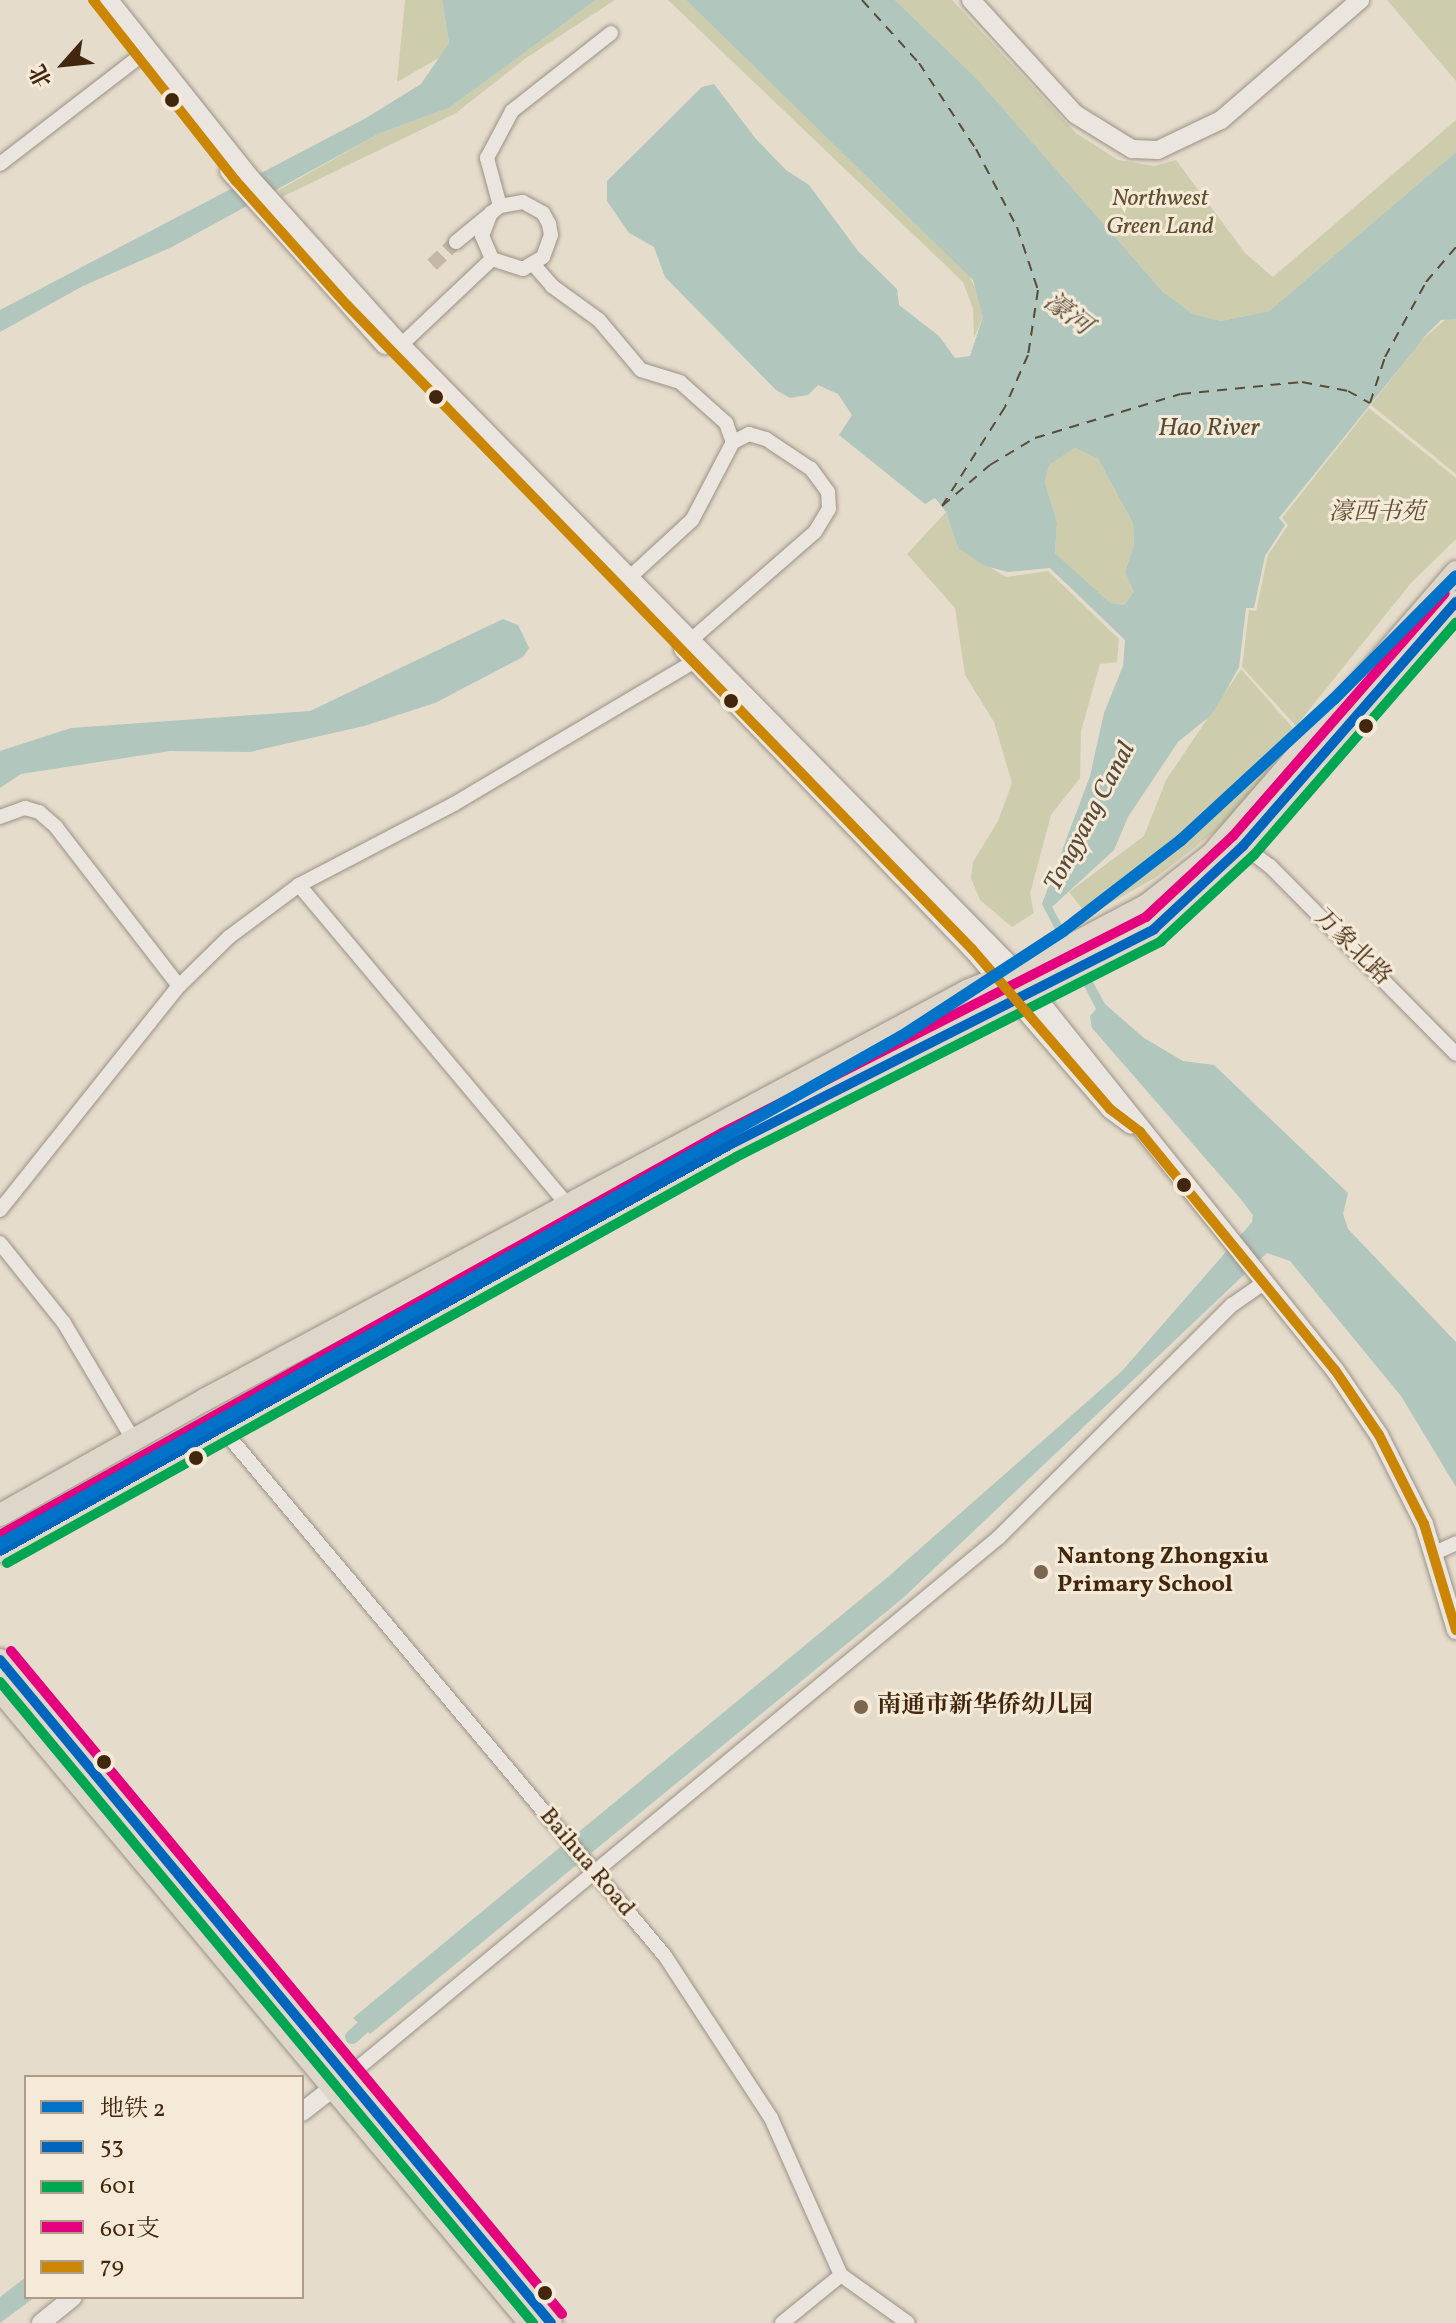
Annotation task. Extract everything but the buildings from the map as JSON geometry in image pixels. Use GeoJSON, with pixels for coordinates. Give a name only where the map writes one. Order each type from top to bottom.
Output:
{"type":"FeatureCollection","features":[{"type":"Feature","properties":{"kind":"main road"},"geometry":{"type":"LineString","coordinates":[[0,1515],[133,1439],[568,1206],[1006,973],[1041,961],[1172,889],[1212,854],[1456,572]]}},
{"type":"Feature","properties":{"kind":"main road"},"geometry":{"type":"LineString","coordinates":[[0,1551],[729,1145],[1107,956],[1178,912],[1243,846],[1456,602]]}},
{"type":"Feature","properties":{"kind":"main road"},"geometry":{"type":"LineString","coordinates":[[0,1660],[341,2082],[530,2323]]}},
{"type":"Feature","properties":{"kind":"main road"},"geometry":{"type":"LineString","coordinates":[[0,1690],[551,2323]]}},
{"type":"Feature","properties":{"kind":"street"},"geometry":{"type":"LineString","coordinates":[[93,0],[143,53],[263,203],[450,412],[700,658],[1006,973],[1110,1109],[1140,1132],[1335,1370],[1379,1435],[1435,1553],[1456,1630]]}},
{"type":"Feature","properties":{"kind":"street"},"geometry":{"type":"LineString","coordinates":[[109,0],[143,53]]}},
{"type":"Feature","properties":{"kind":"street"},"geometry":{"type":"LineString","coordinates":[[971,0],[1075,114],[1132,149],[1158,150],[1179,143],[1221,120],[1360,0]]}},
{"type":"Feature","properties":{"kind":"street"},"geometry":{"type":"LineString","coordinates":[[456,242],[495,209],[523,202],[549,224],[549,247],[534,265],[512,269],[492,259],[482,236],[495,209],[487,158],[512,111],[611,33]]}},
{"type":"Feature","properties":{"kind":"street"},"geometry":{"type":"LineString","coordinates":[[0,164],[143,53]]}},
{"type":"Feature","properties":{"kind":"street"},"geometry":{"type":"LineString","coordinates":[[263,203],[691,640],[700,658]]}},
{"type":"Feature","properties":{"kind":"street"},"geometry":{"type":"LineString","coordinates":[[401,345],[492,259]]}},
{"type":"Feature","properties":{"kind":"street"},"geometry":{"type":"LineString","coordinates":[[534,265],[552,286],[599,320],[641,370],[680,382],[715,413],[726,423],[733,442]]}},
{"type":"Feature","properties":{"kind":"street"},"geometry":{"type":"LineString","coordinates":[[630,577],[692,520],[733,442],[749,434],[766,439],[811,469],[828,492],[829,509],[815,532],[691,640]]}},
{"type":"Feature","properties":{"kind":"street"},"geometry":{"type":"LineString","coordinates":[[0,1210],[179,986],[229,937],[299,885],[454,804],[700,658]]}},
{"type":"Feature","properties":{"kind":"street"},"geometry":{"type":"LineString","coordinates":[[0,817],[25,808],[39,812],[56,827],[179,986]]}},
{"type":"Feature","properties":{"kind":"street","name":"万象北路"},"geometry":{"type":"LineString","coordinates":[[1243,846],[1270,866],[1456,1054]]}},
{"type":"Feature","properties":{"kind":"street"},"geometry":{"type":"LineString","coordinates":[[299,885],[568,1206]]}},
{"type":"Feature","properties":{"kind":"street"},"geometry":{"type":"LineString","coordinates":[[0,1243],[64,1323],[133,1439]]}},
{"type":"Feature","properties":{"kind":"street"},"geometry":{"type":"LineString","coordinates":[[304,2110],[999,1537],[1260,1279]]}},
{"type":"Feature","properties":{"kind":"street","name":"Baihua Road"},"geometry":{"type":"LineString","coordinates":[[220,1426],[665,1956],[771,2118],[841,2275]]}},
{"type":"Feature","properties":{"kind":"street"},"geometry":{"type":"LineString","coordinates":[[1435,1553],[1456,1543]]}},
{"type":"Feature","properties":{"kind":"street"},"geometry":{"type":"LineString","coordinates":[[782,2323],[841,2275],[908,2323]]}},
{"type":"Feature","properties":{"kind":"street"},"geometry":{"type":"LineString","coordinates":[[43,2322],[71,2299]]}},
{"type":"Feature","properties":{"kind":"green space"},"geometry":{"type":"Polygon","coordinates":[[[405,0],[442,0],[449,43],[444,55],[397,82],[405,0]]]}},
{"type":"Feature","properties":{"kind":"green space"},"geometry":{"type":"Polygon","coordinates":[[[596,0],[615,0],[526,58],[456,113],[282,197],[279,190],[380,133],[449,108],[596,0]]]}},
{"type":"Feature","properties":{"kind":"green space"},"geometry":{"type":"Polygon","coordinates":[[[668,0],[686,0],[969,275],[982,302],[983,317],[974,338],[973,309],[963,282],[668,0]]]}},
{"type":"Feature","properties":{"kind":"green space","name":"Northwest Green Land"},"geometry":{"type":"Polygon","coordinates":[[[895,0],[952,0],[1076,133],[1118,160],[1154,166],[1176,160],[1245,253],[1273,277],[1456,120],[1456,152],[1269,311],[1221,321],[1193,314],[1163,292],[978,80],[895,0]]]}},
{"type":"Feature","properties":{"kind":"green space"},"geometry":{"type":"Polygon","coordinates":[[[1387,0],[1456,0],[1456,81],[1387,0]]]}},
{"type":"Feature","properties":{"kind":"green space"},"geometry":{"type":"Polygon","coordinates":[[[1448,317],[1456,319],[1456,474],[1371,405],[1421,341],[1448,317]]]}},
{"type":"Feature","properties":{"kind":"green space","name":"濠西书苑"},"geometry":{"type":"Polygon","coordinates":[[[1369,408],[1456,478],[1456,539],[1411,583],[1296,726],[1242,667],[1249,610],[1256,611],[1268,555],[1288,525],[1282,518],[1369,408]]]}},
{"type":"Feature","properties":{"kind":"green space"},"geometry":{"type":"Polygon","coordinates":[[[1075,448],[1098,459],[1133,523],[1134,545],[1125,572],[1134,592],[1124,605],[1109,603],[1055,553],[1057,522],[1045,483],[1049,465],[1075,448]]]}},
{"type":"Feature","properties":{"kind":"green space"},"geometry":{"type":"Polygon","coordinates":[[[946,512],[958,548],[1006,577],[1048,571],[1119,639],[1117,662],[1100,664],[1081,731],[1080,778],[1051,815],[1030,894],[1034,913],[1012,927],[980,900],[971,878],[973,862],[998,821],[1012,783],[994,722],[965,675],[955,608],[907,554],[946,512]]]}},
{"type":"Feature","properties":{"kind":"green space"},"geometry":{"type":"Polygon","coordinates":[[[1241,669],[1300,736],[1228,821],[1158,876],[1088,916],[1069,892],[1144,836],[1166,780],[1241,669]]]}},
{"type":"Feature","properties":{"kind":"water"},"geometry":{"type":"Polygon","coordinates":[[[442,0],[596,0],[449,108],[380,133],[172,247],[83,286],[0,332],[0,310],[366,118],[421,84],[449,43],[442,0]]]}},
{"type":"Feature","properties":{"kind":"water","name":"Hao River"},"geometry":{"type":"Polygon","coordinates":[[[686,0],[895,0],[978,80],[1163,292],[1193,314],[1221,321],[1269,311],[1456,152],[1456,319],[1441,320],[1427,334],[1279,518],[1285,525],[1265,556],[1254,608],[1246,608],[1239,667],[1223,696],[1210,716],[1178,742],[1128,817],[1114,850],[1052,907],[1105,1004],[1144,1038],[1183,1061],[1214,1065],[1348,1193],[1343,1214],[1348,1229],[1456,1342],[1456,1487],[1401,1396],[1290,1261],[1267,1253],[903,1598],[370,2034],[353,2018],[889,1576],[1122,1371],[1252,1222],[1253,1215],[1239,1197],[1092,1028],[1090,1016],[1096,1009],[1042,904],[1090,776],[1104,713],[1123,666],[1125,640],[1050,568],[1008,572],[985,566],[958,548],[946,512],[935,498],[925,504],[839,435],[852,415],[838,394],[818,385],[808,395],[790,398],[776,390],[665,277],[654,247],[629,233],[607,201],[607,181],[702,87],[714,84],[756,139],[786,170],[809,185],[858,251],[897,289],[899,305],[939,336],[955,358],[970,356],[983,317],[973,280],[686,0]],[[1075,448],[1049,465],[1045,483],[1057,522],[1055,553],[1110,603],[1124,605],[1134,592],[1125,572],[1134,545],[1133,523],[1098,459],[1075,448]]]}},
{"type":"Feature","properties":{"kind":"water"},"geometry":{"type":"Polygon","coordinates":[[[503,619],[518,625],[529,648],[523,657],[435,703],[364,726],[250,752],[170,751],[21,774],[0,788],[0,751],[71,728],[310,711],[503,619]]]}},
{"type":"Feature","properties":{"kind":"water"},"geometry":{"type":"Polygon","coordinates":[[[24,2279],[24,2299],[32,2299],[0,2323],[0,2297],[24,2279]]]}},
{"type":"Feature","properties":{"kind":"waterway"},"geometry":{"type":"LineString","coordinates":[[352,2037],[363,2027]]}},
{"type":"Feature","properties":{"kind":"ferry route"},"geometry":{"type":"LineString","coordinates":[[862,0],[919,63],[976,149],[1017,227],[1038,290],[1028,355],[1005,407],[942,506],[990,465],[1035,438],[1181,394],[1302,382],[1348,391],[1370,403],[1385,357],[1426,282],[1456,247]]}},
{"type":"Feature","properties":{"kind":"tunnel"},"geometry":{"type":"LineString","coordinates":[[432,265],[456,242]]}},
{"type":"Feature","properties":{"kind":"metro line","name":"2"},"geometry":{"type":"LineString","coordinates":[[0,1544],[902,1036],[1063,931],[1181,840],[1334,699],[1456,576]]}},
{"type":"Feature","properties":{"kind":"transit line","name":"79"},"geometry":{"type":"LineString","coordinates":[[93,0],[236,181],[347,305],[972,949],[1110,1109],[1140,1132],[1335,1370],[1379,1435],[1424,1524],[1456,1630]]}},
{"type":"Feature","properties":{"kind":"transit line","name":"601支"},"geometry":{"type":"LineString","coordinates":[[0,1535],[722,1133],[1146,917],[1233,836],[1445,593]]}},
{"type":"Feature","properties":{"kind":"transit line","name":"53"},"geometry":{"type":"LineString","coordinates":[[0,1551],[729,1145],[1154,929],[1243,846],[1456,602]]}},
{"type":"Feature","properties":{"kind":"transit line","name":"601"},"geometry":{"type":"LineString","coordinates":[[7,1563],[736,1157],[1161,941],[1254,855],[1456,623]]}},
{"type":"Feature","properties":{"kind":"transit line","name":"601支"},"geometry":{"type":"LineString","coordinates":[[11,1651],[562,2314]]}},
{"type":"Feature","properties":{"kind":"transit line","name":"53"},"geometry":{"type":"LineString","coordinates":[[0,1660],[551,2323]]}},
{"type":"Feature","properties":{"kind":"transit line","name":"601"},"geometry":{"type":"LineString","coordinates":[[0,1682],[533,2323]]}},
{"type":"Feature","properties":{"kind":"place","name":"Nantong Zhongxiu Primary School"},"geometry":{"type":"Point","coordinates":[1041,1572]}},
{"type":"Feature","properties":{"kind":"place","name":"南通市新华侨幼儿园"},"geometry":{"type":"Point","coordinates":[861,1707]}},
{"type":"Feature","properties":{"kind":"water label","name":"濠河"},"geometry":{"type":"Point","coordinates":[1067,315]}},
{"type":"Feature","properties":{"kind":"water label","name":"Tongyang Canal"},"geometry":{"type":"Point","coordinates":[1091,817]}}]}
